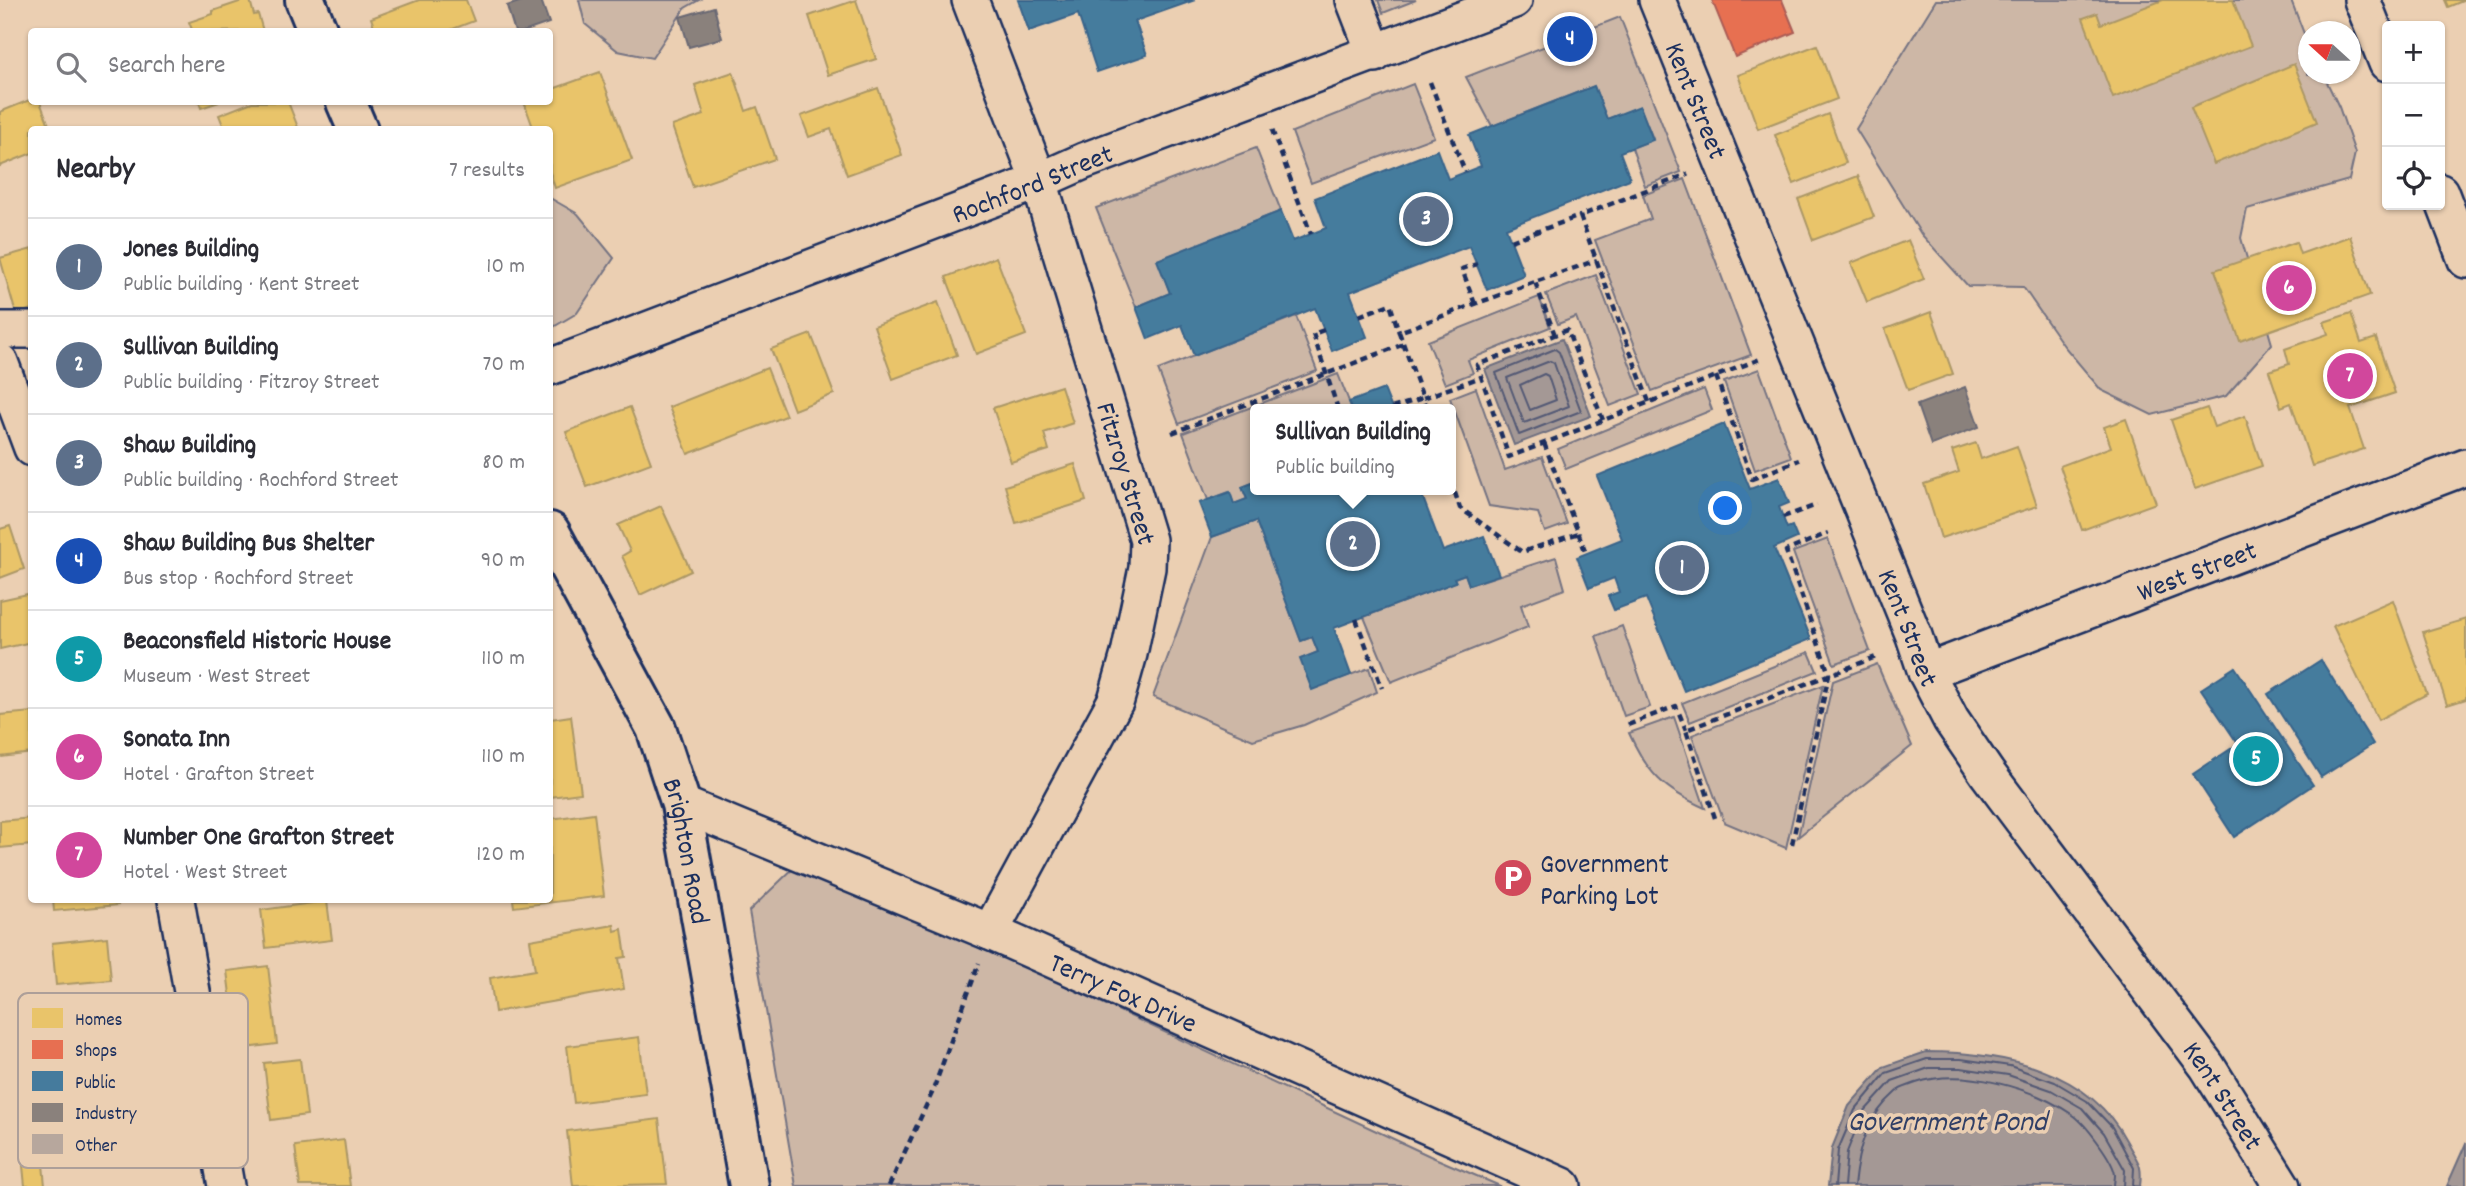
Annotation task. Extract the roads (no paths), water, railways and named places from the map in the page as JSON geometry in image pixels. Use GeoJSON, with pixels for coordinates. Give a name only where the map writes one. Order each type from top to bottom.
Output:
{"type":"FeatureCollection","features":[{"type":"Feature","properties":{"kind":"main road"},"geometry":{"type":"LineString","coordinates":[[304,0],[315,28]]}},
{"type":"Feature","properties":{"kind":"main road"},"geometry":{"type":"LineString","coordinates":[[347,105],[356,126]]}},
{"type":"Feature","properties":{"kind":"main road","name":"Brighton Road"},"geometry":{"type":"LineString","coordinates":[[553,539],[656,728],[681,804],[749,1186]]}},
{"type":"Feature","properties":{"kind":"street","name":"Fitzroy Street"},"geometry":{"type":"LineString","coordinates":[[970,0],[1039,181],[1148,540],[1147,568],[1129,654],[1116,700],[990,932]]}},
{"type":"Feature","properties":{"kind":"street"},"geometry":{"type":"LineString","coordinates":[[1354,0],[1375,54]]}},
{"type":"Feature","properties":{"kind":"street","name":"Rochford Street"},"geometry":{"type":"LineString","coordinates":[[553,366],[1039,181],[1084,161],[1514,0]]}},
{"type":"Feature","properties":{"kind":"street","name":"Kent Street"},"geometry":{"type":"LineString","coordinates":[[1657,0],[1914,636],[1926,672],[1951,720],[1987,773],[2207,1066],[2282,1186]]}},
{"type":"Feature","properties":{"kind":"street"},"geometry":{"type":"LineString","coordinates":[[2362,0],[2382,50]]}},
{"type":"Feature","properties":{"kind":"street"},"geometry":{"type":"LineString","coordinates":[[2445,205],[2466,260]]}},
{"type":"Feature","properties":{"kind":"street"},"geometry":{"type":"LineString","coordinates":[[0,330],[28,330]]}},
{"type":"Feature","properties":{"kind":"street"},"geometry":{"type":"LineString","coordinates":[[0,362],[28,437]]}},
{"type":"Feature","properties":{"kind":"street","name":"West Street"},"geometry":{"type":"LineString","coordinates":[[1926,672],[2466,467]]}},
{"type":"Feature","properties":{"kind":"street","name":"Terry Fox Drive"},"geometry":{"type":"LineString","coordinates":[[681,804],[990,932],[1563,1186]]}},
{"type":"Feature","properties":{"kind":"street"},"geometry":{"type":"LineString","coordinates":[[177,903],[192,993]]}},
{"type":"Feature","properties":{"kind":"street"},"geometry":{"type":"LineString","coordinates":[[223,1168],[226,1186]]}},
{"type":"Feature","properties":{"kind":"water"},"geometry":{"type":"Polygon","coordinates":[[[1562,339],[1591,416],[1514,445],[1485,369],[1562,339]]]}},
{"type":"Feature","properties":{"kind":"water","name":"Government Pond"},"geometry":{"type":"Polygon","coordinates":[[[1926,1052],[2013,1061],[2067,1081],[2090,1097],[2111,1117],[2138,1162],[2141,1172],[2140,1186],[1828,1186],[1832,1148],[1849,1106],[1883,1067],[1926,1052]]]}},
{"type":"Feature","properties":{"kind":"water"},"geometry":{"type":"Polygon","coordinates":[[[2466,1143],[2466,1186],[2447,1186],[2466,1143]]]}},
{"type":"Feature","properties":{"kind":"place","name":"Shaw Building Bus Shelter"},"geometry":{"type":"Point","coordinates":[1570,39]}},
{"type":"Feature","properties":{"kind":"place","name":"Shaw Building"},"geometry":{"type":"Point","coordinates":[1426,219]}},
{"type":"Feature","properties":{"kind":"place","name":"Sonata Inn"},"geometry":{"type":"Point","coordinates":[2289,288]}},
{"type":"Feature","properties":{"kind":"place","name":"Number One Grafton Street"},"geometry":{"type":"Point","coordinates":[2350,376]}},
{"type":"Feature","properties":{"kind":"place","name":"Sullivan Building"},"geometry":{"type":"Point","coordinates":[1353,544]}},
{"type":"Feature","properties":{"kind":"place","name":"Jones Building"},"geometry":{"type":"Point","coordinates":[1682,568]}},
{"type":"Feature","properties":{"kind":"place","name":"Beaconsfield Historic House"},"geometry":{"type":"Point","coordinates":[2256,759]}},
{"type":"Feature","properties":{"kind":"place","name":"Government Parking Lot"},"geometry":{"type":"Point","coordinates":[1513,878]}}]}
